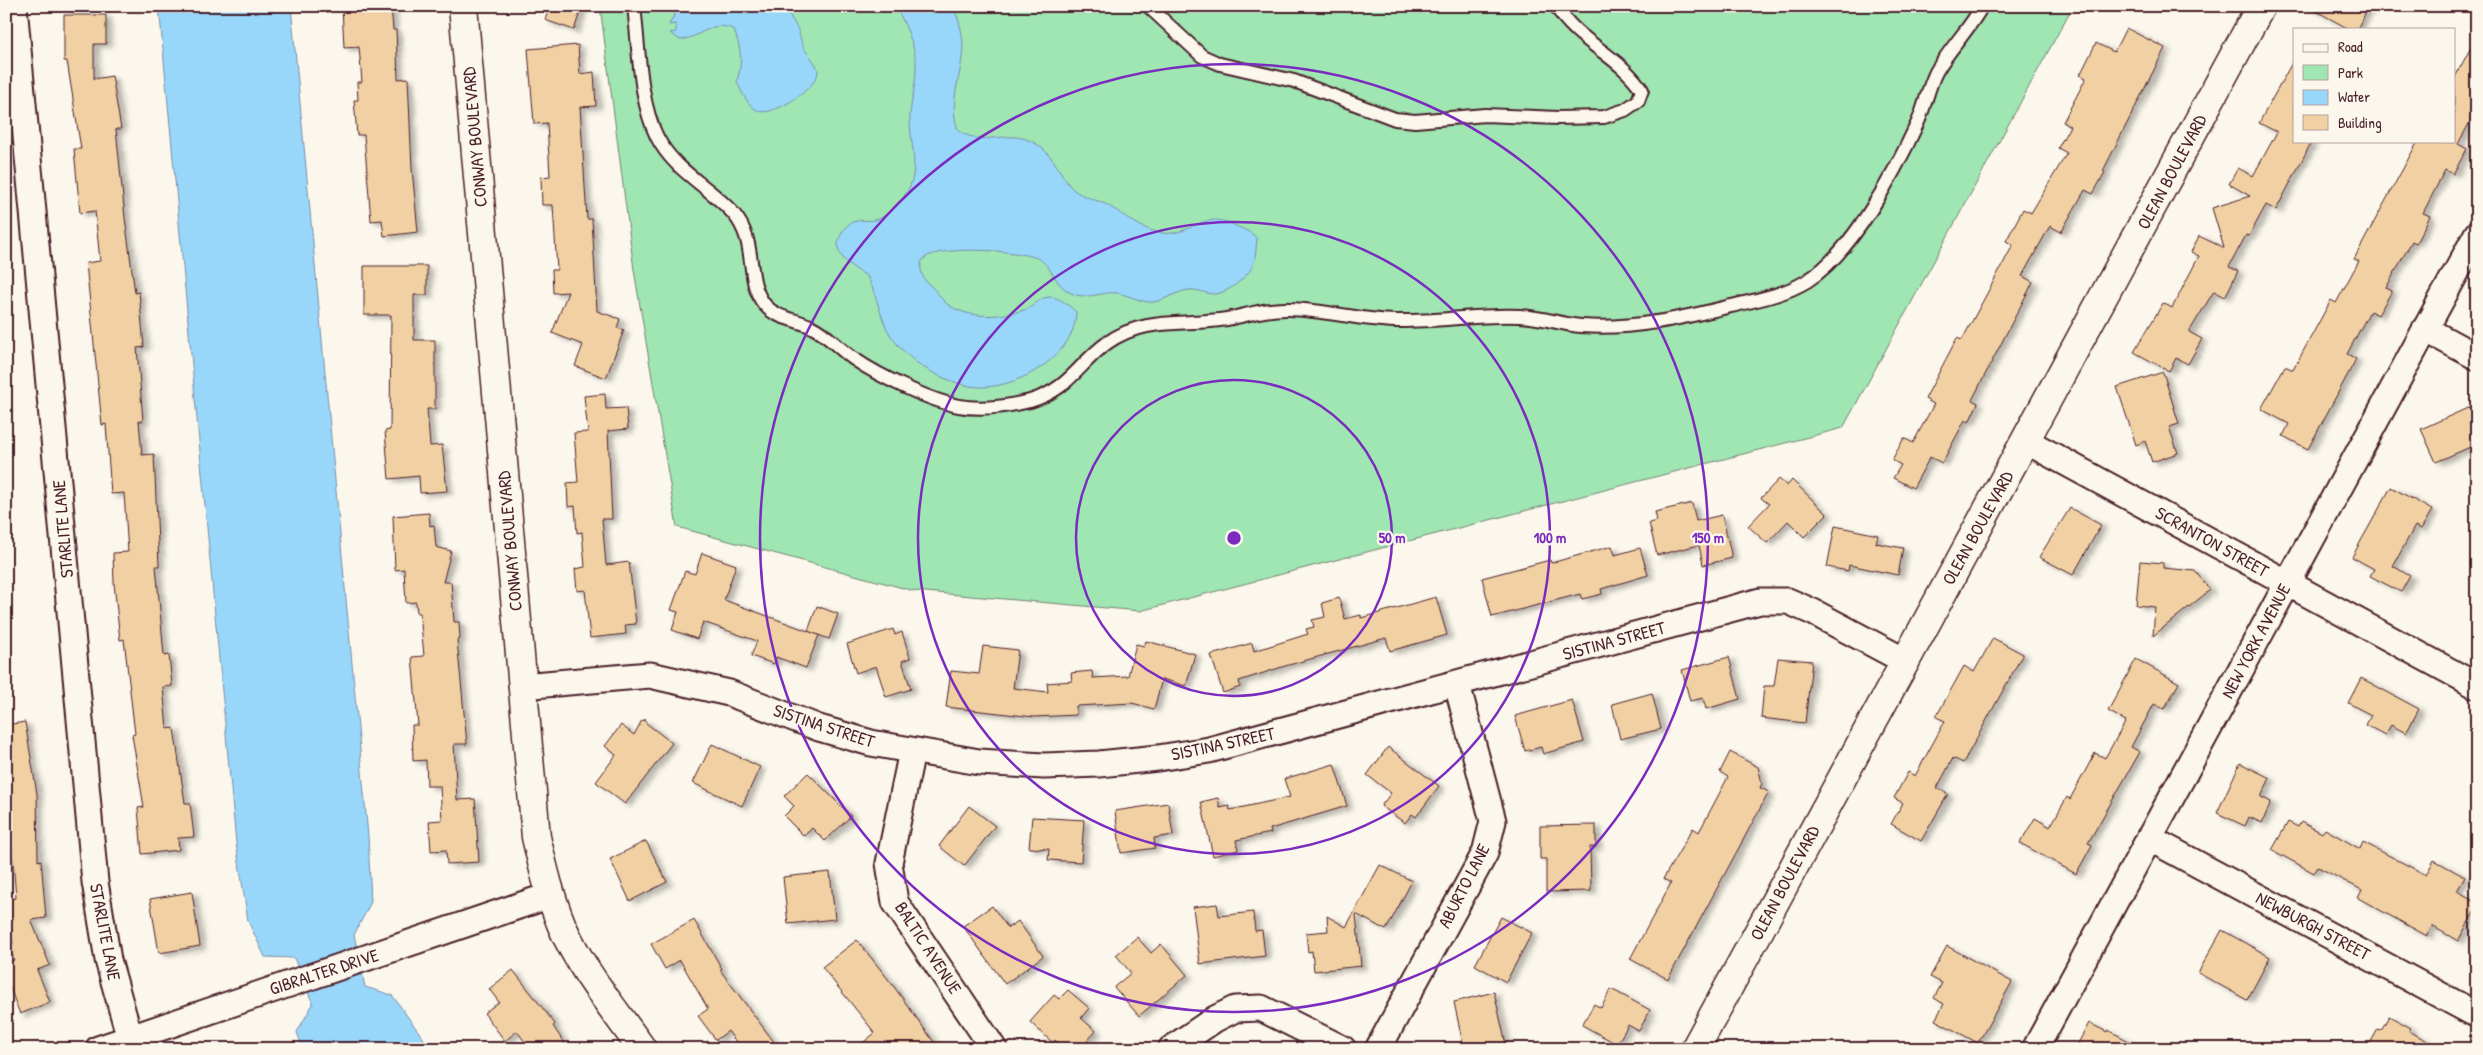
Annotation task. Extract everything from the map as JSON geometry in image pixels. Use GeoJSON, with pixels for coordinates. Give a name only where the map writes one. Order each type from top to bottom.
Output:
{"type":"FeatureCollection","features":[{"type":"Feature","properties":{"kind":"street","name":"STARLITE LANE"},"geometry":{"type":"LineString","coordinates":[[14,6],[96,882],[108,960],[131,1044]]}},
{"type":"Feature","properties":{"kind":"street","name":"CONWAY BOULEVARD"},"geometry":{"type":"LineString","coordinates":[[463,6],[536,837],[551,894],[563,927],[586,968],[642,1049]]}},
{"type":"Feature","properties":{"kind":"street","name":"OLEAN BOULEVARD"},"geometry":{"type":"LineString","coordinates":[[1695,1049],[2261,6]]}},
{"type":"Feature","properties":{"kind":"street","name":"NEW YORK AVENUE"},"geometry":{"type":"LineString","coordinates":[[2035,1049],[2477,234]]}},
{"type":"Feature","properties":{"kind":"street"},"geometry":{"type":"LineString","coordinates":[[2425,329],[2477,357]]}},
{"type":"Feature","properties":{"kind":"street","name":"SCRANTON STREET"},"geometry":{"type":"LineString","coordinates":[[2026,441],[2477,686]]}},
{"type":"Feature","properties":{"kind":"street","name":"SISTINA STREET"},"geometry":{"type":"LineString","coordinates":[[522,686],[650,675],[729,693],[820,728],[871,743],[979,762],[1044,766],[1158,758],[1255,739],[1760,601],[1788,601],[1813,612],[1905,661]]}},
{"type":"Feature","properties":{"kind":"street","name":"ABURTO LANE"},"geometry":{"type":"LineString","coordinates":[[1378,1049],[1485,853],[1493,821],[1457,684]]}},
{"type":"Feature","properties":{"kind":"street","name":"BALTIC AVENUE"},"geometry":{"type":"LineString","coordinates":[[912,751],[889,863],[895,902],[994,1049]]}},
{"type":"Feature","properties":{"kind":"street","name":"NEWBURGH STREET"},"geometry":{"type":"LineString","coordinates":[[2150,838],[2477,1015]]}},
{"type":"Feature","properties":{"kind":"street","name":"GIBRALTER DRIVE"},"geometry":{"type":"LineString","coordinates":[[98,1049],[131,1044],[280,986],[551,894]]}},
{"type":"Feature","properties":{"kind":"street"},"geometry":{"type":"LineString","coordinates":[[1171,1049],[1215,1019],[1235,1009],[1261,1008],[1343,1049]]}},
{"type":"Feature","properties":{"kind":"lane"},"geometry":{"type":"LineString","coordinates":[[634,6],[642,80],[657,136],[668,154],[692,178],[733,213],[748,238],[755,286],[766,306],[781,316],[809,325],[853,359],[885,376],[934,398],[960,406],[986,408],[1030,401],[1054,391],[1077,374],[1104,345],[1128,330],[1155,323],[1225,319],[1267,310],[1290,309],[1349,318],[1394,321],[1516,316],[1542,318],[1578,326],[1614,327],[1699,314],[1773,296],[1805,283],[1830,264],[1854,236],[1919,121],[1937,72],[1982,6]]}},
{"type":"Feature","properties":{"kind":"lane"},"geometry":{"type":"LineString","coordinates":[[1148,6],[1202,56],[1220,64],[1294,81],[1395,119],[1415,121],[1486,115],[1558,118],[1604,116],[1625,110],[1638,101],[1642,90],[1632,74],[1580,35],[1563,18],[1556,6]]}},
{"type":"Feature","properties":{"kind":"green space"},"geometry":{"type":"Polygon","coordinates":[[[600,6],[2073,6],[1843,428],[1140,611],[914,591],[677,527],[634,270],[600,6]]]}},
{"type":"Feature","properties":{"kind":"water"},"geometry":{"type":"Polygon","coordinates":[[[159,6],[291,6],[368,836],[371,902],[354,935],[365,987],[392,995],[431,1049],[303,1049],[297,1032],[313,1004],[294,958],[265,957],[248,921],[236,843],[159,6]]]}},
{"type":"Feature","properties":{"kind":"water"},"geometry":{"type":"Polygon","coordinates":[[[679,6],[785,6],[798,30],[803,46],[817,68],[816,78],[803,92],[784,105],[766,112],[755,109],[745,98],[737,81],[740,55],[734,30],[720,26],[713,27],[687,39],[680,40],[670,33],[676,32],[676,24],[669,25],[679,6]]]}},
{"type":"Feature","properties":{"kind":"water"},"geometry":{"type":"Polygon","coordinates":[[[895,6],[952,6],[960,24],[963,40],[955,100],[958,130],[977,138],[1013,137],[1033,142],[1045,150],[1073,189],[1082,195],[1109,206],[1147,229],[1162,233],[1172,233],[1206,221],[1215,220],[1246,230],[1257,239],[1255,259],[1250,270],[1236,284],[1218,294],[1189,290],[1150,302],[1116,293],[1088,296],[1074,294],[1061,286],[1044,263],[1030,256],[978,250],[941,252],[929,256],[922,261],[921,272],[926,282],[950,306],[967,313],[986,316],[1027,309],[1046,297],[1054,297],[1076,312],[1073,328],[1066,342],[1056,355],[1043,366],[1028,375],[995,386],[973,387],[958,383],[943,378],[917,363],[900,348],[887,329],[867,276],[845,261],[838,244],[844,229],[849,224],[875,220],[886,214],[901,200],[912,180],[914,159],[910,116],[916,63],[909,33],[895,6]]]}},
{"type":"Feature","properties":{"kind":"building"},"geometry":{"type":"Polygon","coordinates":[[[342,6],[391,6],[393,30],[396,30],[398,79],[408,78],[412,169],[418,232],[384,236],[382,220],[371,221],[364,135],[357,135],[354,100],[358,100],[357,82],[362,82],[359,47],[344,48],[342,6]]]}},
{"type":"Feature","properties":{"kind":"building"},"geometry":{"type":"Polygon","coordinates":[[[550,6],[582,6],[574,30],[545,20],[550,6]]]}},
{"type":"Feature","properties":{"kind":"building"},"geometry":{"type":"Polygon","coordinates":[[[2307,6],[2369,6],[2358,28],[2347,28],[2307,6]]]}},
{"type":"Feature","properties":{"kind":"building"},"geometry":{"type":"Polygon","coordinates":[[[64,15],[106,15],[106,44],[94,44],[94,79],[112,76],[121,129],[116,129],[125,218],[135,293],[139,292],[144,347],[137,348],[143,421],[139,421],[142,455],[154,454],[159,566],[156,566],[164,656],[169,655],[172,686],[163,687],[167,729],[174,728],[185,803],[190,803],[194,837],[178,838],[179,850],[142,854],[138,808],[144,807],[132,735],[135,734],[124,639],[120,640],[114,583],[113,553],[128,552],[124,493],[111,494],[106,424],[102,425],[86,263],[100,261],[95,211],[80,213],[74,149],[81,149],[67,61],[64,61],[64,15]]]}},
{"type":"Feature","properties":{"kind":"building"},"geometry":{"type":"Polygon","coordinates":[[[2126,28],[2165,48],[2093,194],[2085,190],[2061,232],[2050,226],[2022,276],[2033,282],[1972,400],[1978,403],[1969,422],[1965,420],[1942,463],[1930,457],[1913,488],[1893,478],[1901,465],[1892,460],[1904,438],[1913,443],[1934,404],[1925,399],[1957,338],[1962,340],[2013,245],[2006,241],[2023,209],[2031,213],[2067,153],[2058,148],[2070,126],[2063,122],[2086,78],[2080,75],[2096,43],[2114,52],[2126,28]]]}},
{"type":"Feature","properties":{"kind":"building"},"geometry":{"type":"Polygon","coordinates":[[[2477,36],[2477,109],[2458,144],[2467,149],[2453,174],[2445,170],[2423,213],[2430,216],[2416,243],[2412,241],[2386,288],[2392,291],[2378,315],[2370,311],[2347,354],[2356,359],[2308,449],[2283,436],[2289,424],[2261,409],[2285,366],[2293,370],[2331,300],[2336,303],[2359,261],[2354,259],[2417,142],[2456,142],[2456,75],[2477,36]]]}},
{"type":"Feature","properties":{"kind":"building"},"geometry":{"type":"Polygon","coordinates":[[[578,45],[580,74],[594,72],[596,106],[580,107],[587,219],[592,219],[597,311],[620,319],[617,328],[624,330],[606,378],[575,366],[583,345],[552,333],[568,292],[553,293],[552,270],[557,270],[553,205],[542,205],[541,177],[550,176],[547,123],[534,124],[528,49],[578,45]]]}},
{"type":"Feature","properties":{"kind":"building"},"geometry":{"type":"Polygon","coordinates":[[[2293,61],[2293,142],[2311,142],[2276,210],[2266,205],[2249,236],[2246,235],[2229,267],[2238,271],[2225,297],[2214,291],[2189,332],[2202,339],[2188,364],[2176,358],[2169,371],[2134,352],[2163,303],[2172,308],[2199,256],[2191,252],[2199,236],[2224,248],[2212,208],[2250,196],[2229,184],[2238,168],[2253,176],[2277,132],[2259,123],[2293,61]]]}},
{"type":"Feature","properties":{"kind":"building"},"geometry":{"type":"Polygon","coordinates":[[[364,266],[427,266],[427,295],[414,295],[414,340],[435,340],[435,409],[427,409],[430,446],[442,445],[447,491],[420,493],[419,476],[389,479],[385,431],[390,430],[391,315],[364,315],[364,266]]]}},
{"type":"Feature","properties":{"kind":"building"},"geometry":{"type":"Polygon","coordinates":[[[2163,372],[2179,424],[2169,427],[2178,453],[2152,462],[2145,441],[2136,445],[2117,387],[2163,372]]]}},
{"type":"Feature","properties":{"kind":"building"},"geometry":{"type":"Polygon","coordinates":[[[605,394],[606,409],[626,408],[628,429],[608,431],[612,519],[602,519],[606,565],[629,562],[636,624],[625,625],[626,634],[590,638],[585,590],[577,591],[575,569],[585,567],[582,532],[577,533],[575,506],[568,507],[567,483],[578,482],[574,433],[588,432],[584,396],[605,394]]]}},
{"type":"Feature","properties":{"kind":"building"},"geometry":{"type":"Polygon","coordinates":[[[2472,406],[2477,416],[2477,444],[2436,462],[2421,429],[2472,406]]]}},
{"type":"Feature","properties":{"kind":"building"},"geometry":{"type":"Polygon","coordinates":[[[1779,479],[1787,486],[1792,480],[1827,514],[1804,537],[1788,521],[1767,543],[1748,526],[1769,504],[1761,498],[1779,479]]]}},
{"type":"Feature","properties":{"kind":"building"},"geometry":{"type":"Polygon","coordinates":[[[2391,487],[2432,510],[2421,529],[2415,526],[2393,566],[2410,576],[2401,592],[2370,576],[2374,569],[2352,557],[2391,487]]]}},
{"type":"Feature","properties":{"kind":"building"},"geometry":{"type":"Polygon","coordinates":[[[1692,503],[1696,521],[1722,515],[1732,558],[1703,565],[1699,545],[1657,555],[1649,523],[1657,521],[1655,512],[1692,503]]]}},
{"type":"Feature","properties":{"kind":"building"},"geometry":{"type":"Polygon","coordinates":[[[2070,508],[2101,525],[2073,575],[2039,557],[2070,508]]]}},
{"type":"Feature","properties":{"kind":"building"},"geometry":{"type":"Polygon","coordinates":[[[429,513],[430,526],[434,525],[436,547],[451,551],[443,582],[451,582],[454,622],[459,622],[460,639],[457,640],[467,744],[454,744],[457,800],[475,799],[479,862],[447,864],[446,850],[431,851],[429,821],[442,820],[440,786],[427,786],[426,760],[413,761],[412,725],[418,725],[412,657],[424,656],[420,613],[417,613],[416,602],[406,603],[404,569],[395,570],[393,516],[429,513]]]}},
{"type":"Feature","properties":{"kind":"building"},"geometry":{"type":"Polygon","coordinates":[[[1835,526],[1878,535],[1876,543],[1903,548],[1898,575],[1849,565],[1848,571],[1827,567],[1835,526]]]}},
{"type":"Feature","properties":{"kind":"building"},"geometry":{"type":"Polygon","coordinates":[[[1612,546],[1615,555],[1640,548],[1648,575],[1601,589],[1602,594],[1582,599],[1580,594],[1492,617],[1482,578],[1550,560],[1551,563],[1612,546]]]}},
{"type":"Feature","properties":{"kind":"building"},"geometry":{"type":"Polygon","coordinates":[[[702,553],[736,565],[724,600],[819,635],[806,668],[776,657],[774,664],[751,656],[757,641],[703,622],[697,639],[672,630],[678,612],[671,610],[685,571],[695,574],[702,553]]]}},
{"type":"Feature","properties":{"kind":"building"},"geometry":{"type":"Polygon","coordinates":[[[2140,561],[2163,563],[2163,568],[2195,571],[2210,590],[2153,636],[2155,607],[2136,605],[2140,561]]]}},
{"type":"Feature","properties":{"kind":"building"},"geometry":{"type":"Polygon","coordinates":[[[1436,597],[1447,635],[1390,651],[1386,638],[1239,681],[1240,687],[1223,693],[1211,655],[1252,643],[1254,651],[1308,634],[1306,629],[1314,627],[1312,620],[1325,617],[1322,603],[1339,598],[1345,619],[1361,615],[1361,618],[1436,597]]]}},
{"type":"Feature","properties":{"kind":"building"},"geometry":{"type":"Polygon","coordinates":[[[817,606],[838,614],[829,639],[808,631],[817,606]]]}},
{"type":"Feature","properties":{"kind":"building"},"geometry":{"type":"Polygon","coordinates":[[[893,629],[895,635],[902,632],[910,658],[902,661],[911,689],[886,697],[876,666],[856,673],[847,644],[893,629]]]}},
{"type":"Feature","properties":{"kind":"building"},"geometry":{"type":"Polygon","coordinates":[[[1993,638],[2023,654],[1963,763],[1953,758],[1937,788],[1948,794],[1921,841],[1891,824],[1903,803],[1894,798],[1908,772],[1915,776],[1945,721],[1936,717],[1964,666],[1974,672],[1993,638]]]}},
{"type":"Feature","properties":{"kind":"building"},"geometry":{"type":"Polygon","coordinates":[[[1146,641],[1195,654],[1186,686],[1162,679],[1154,709],[1132,703],[1076,706],[1076,715],[1034,717],[946,707],[951,671],[979,674],[983,646],[1018,650],[1013,688],[1048,692],[1047,683],[1072,681],[1071,673],[1092,671],[1093,678],[1128,676],[1136,644],[1144,646],[1146,641]]]}},
{"type":"Feature","properties":{"kind":"building"},"geometry":{"type":"Polygon","coordinates":[[[1729,657],[1740,699],[1706,709],[1703,698],[1690,701],[1682,670],[1729,657]]]}},
{"type":"Feature","properties":{"kind":"building"},"geometry":{"type":"Polygon","coordinates":[[[1778,658],[1812,661],[1805,723],[1761,718],[1764,686],[1774,686],[1778,658]]]}},
{"type":"Feature","properties":{"kind":"building"},"geometry":{"type":"Polygon","coordinates":[[[2136,659],[2179,683],[2164,709],[2154,704],[2131,747],[2140,752],[2088,843],[2092,845],[2076,874],[2020,843],[2035,818],[2050,827],[2067,797],[2070,799],[2095,753],[2105,758],[2126,721],[2108,711],[2136,659]]]}},
{"type":"Feature","properties":{"kind":"building"},"geometry":{"type":"Polygon","coordinates":[[[2361,678],[2419,709],[2406,733],[2391,725],[2385,735],[2366,725],[2371,715],[2348,703],[2361,678]]]}},
{"type":"Feature","properties":{"kind":"building"},"geometry":{"type":"Polygon","coordinates":[[[1652,693],[1661,729],[1620,739],[1612,704],[1652,693]]]}},
{"type":"Feature","properties":{"kind":"building"},"geometry":{"type":"Polygon","coordinates":[[[1572,700],[1584,742],[1543,754],[1541,747],[1525,751],[1515,716],[1572,700]]]}},
{"type":"Feature","properties":{"kind":"building"},"geometry":{"type":"Polygon","coordinates":[[[645,719],[646,723],[672,743],[625,804],[596,782],[616,755],[605,746],[621,725],[634,735],[642,720],[644,721],[645,719]]]}},
{"type":"Feature","properties":{"kind":"building"},"geometry":{"type":"Polygon","coordinates":[[[25,722],[37,794],[38,861],[41,860],[46,918],[31,920],[50,965],[37,970],[50,1002],[20,1014],[6,978],[6,963],[14,960],[8,946],[13,944],[9,899],[16,898],[12,849],[6,849],[6,725],[25,722]]]}},
{"type":"Feature","properties":{"kind":"building"},"geometry":{"type":"Polygon","coordinates":[[[712,744],[760,767],[742,806],[693,783],[712,744]]]}},
{"type":"Feature","properties":{"kind":"building"},"geometry":{"type":"Polygon","coordinates":[[[1388,747],[1439,786],[1416,817],[1412,814],[1405,823],[1381,806],[1391,793],[1367,775],[1388,747]]]}},
{"type":"Feature","properties":{"kind":"building"},"geometry":{"type":"Polygon","coordinates":[[[1730,752],[1758,767],[1762,783],[1760,788],[1769,792],[1668,979],[1630,959],[1671,883],[1663,879],[1693,828],[1699,832],[1728,777],[1720,772],[1730,752]]]}},
{"type":"Feature","properties":{"kind":"building"},"geometry":{"type":"Polygon","coordinates":[[[2240,763],[2270,778],[2261,797],[2271,802],[2262,823],[2249,817],[2245,826],[2217,813],[2240,763]]]}},
{"type":"Feature","properties":{"kind":"building"},"geometry":{"type":"Polygon","coordinates":[[[1334,764],[1347,806],[1270,829],[1271,833],[1236,840],[1238,850],[1213,856],[1201,802],[1218,798],[1220,808],[1229,806],[1230,810],[1290,797],[1284,779],[1334,764]]]}},
{"type":"Feature","properties":{"kind":"building"},"geometry":{"type":"Polygon","coordinates":[[[808,773],[851,816],[825,841],[812,828],[804,836],[784,816],[794,806],[784,796],[808,773]]]}},
{"type":"Feature","properties":{"kind":"building"},"geometry":{"type":"Polygon","coordinates":[[[1168,803],[1173,835],[1154,838],[1155,848],[1121,853],[1115,811],[1168,803]]]}},
{"type":"Feature","properties":{"kind":"building"},"geometry":{"type":"Polygon","coordinates":[[[969,806],[995,826],[964,866],[939,846],[969,806]]]}},
{"type":"Feature","properties":{"kind":"building"},"geometry":{"type":"Polygon","coordinates":[[[1032,817],[1084,820],[1081,862],[1048,860],[1049,849],[1029,848],[1032,817]]]}},
{"type":"Feature","properties":{"kind":"building"},"geometry":{"type":"Polygon","coordinates":[[[2288,822],[2298,827],[2301,822],[2322,833],[2325,829],[2360,849],[2363,842],[2426,875],[2434,860],[2465,877],[2457,891],[2477,902],[2477,907],[2458,941],[2432,926],[2427,936],[2358,898],[2362,890],[2318,867],[2314,873],[2272,850],[2288,822]]]}},
{"type":"Feature","properties":{"kind":"building"},"geometry":{"type":"Polygon","coordinates":[[[1596,825],[1596,847],[1590,847],[1591,891],[1546,892],[1546,859],[1540,859],[1540,826],[1596,825]]]}},
{"type":"Feature","properties":{"kind":"building"},"geometry":{"type":"Polygon","coordinates":[[[646,841],[667,882],[630,901],[610,859],[646,841]]]}},
{"type":"Feature","properties":{"kind":"building"},"geometry":{"type":"Polygon","coordinates":[[[1380,865],[1412,881],[1386,930],[1356,914],[1361,966],[1314,971],[1312,951],[1308,952],[1306,933],[1328,931],[1327,916],[1346,927],[1380,865]]]}},
{"type":"Feature","properties":{"kind":"building"},"geometry":{"type":"Polygon","coordinates":[[[830,872],[835,919],[788,924],[783,877],[830,872]]]}},
{"type":"Feature","properties":{"kind":"building"},"geometry":{"type":"Polygon","coordinates":[[[192,892],[200,946],[159,953],[150,899],[192,892]]]}},
{"type":"Feature","properties":{"kind":"building"},"geometry":{"type":"Polygon","coordinates":[[[1217,904],[1219,916],[1253,912],[1255,931],[1262,930],[1265,956],[1200,964],[1193,907],[1217,904]]]}},
{"type":"Feature","properties":{"kind":"building"},"geometry":{"type":"Polygon","coordinates":[[[992,906],[1008,928],[1018,921],[1043,956],[1005,984],[963,926],[992,906]]]}},
{"type":"Feature","properties":{"kind":"building"},"geometry":{"type":"Polygon","coordinates":[[[1501,917],[1532,933],[1506,982],[1475,965],[1501,917]]]}},
{"type":"Feature","properties":{"kind":"building"},"geometry":{"type":"Polygon","coordinates":[[[694,920],[722,969],[720,970],[774,1042],[765,1049],[741,1049],[728,1031],[716,1040],[698,1016],[708,1009],[680,960],[665,969],[651,944],[694,920]]]}},
{"type":"Feature","properties":{"kind":"building"},"geometry":{"type":"Polygon","coordinates":[[[2222,930],[2270,957],[2247,1000],[2198,973],[2222,930]]]}},
{"type":"Feature","properties":{"kind":"building"},"geometry":{"type":"Polygon","coordinates":[[[1137,937],[1151,953],[1161,944],[1187,975],[1139,1016],[1114,987],[1131,973],[1116,955],[1137,937]]]}},
{"type":"Feature","properties":{"kind":"building"},"geometry":{"type":"Polygon","coordinates":[[[857,940],[892,984],[939,1049],[855,1049],[875,1033],[822,967],[857,940]]]}},
{"type":"Feature","properties":{"kind":"building"},"geometry":{"type":"Polygon","coordinates":[[[1947,946],[2012,982],[1978,1043],[1935,1020],[1944,1004],[1934,998],[1942,983],[1930,977],[1947,946]]]}},
{"type":"Feature","properties":{"kind":"building"},"geometry":{"type":"Polygon","coordinates":[[[513,970],[555,1024],[553,1026],[568,1049],[530,1049],[517,1031],[505,1041],[484,1013],[499,1002],[489,989],[513,970]]]}},
{"type":"Feature","properties":{"kind":"building"},"geometry":{"type":"Polygon","coordinates":[[[1611,989],[1650,1010],[1639,1031],[1628,1025],[1617,1044],[1582,1025],[1594,1004],[1601,1008],[1611,989]]]}},
{"type":"Feature","properties":{"kind":"building"},"geometry":{"type":"Polygon","coordinates":[[[1068,990],[1089,1008],[1081,1018],[1096,1031],[1080,1049],[1065,1049],[1055,1040],[1053,1043],[1030,1022],[1054,995],[1059,999],[1068,990]]]}},
{"type":"Feature","properties":{"kind":"building"},"geometry":{"type":"Polygon","coordinates":[[[1494,992],[1507,1049],[1464,1049],[1454,1002],[1494,992]]]}},
{"type":"Feature","properties":{"kind":"building"},"geometry":{"type":"Polygon","coordinates":[[[2389,1016],[2411,1028],[2409,1031],[2442,1049],[2367,1049],[2378,1029],[2381,1030],[2389,1016]]]}},
{"type":"Feature","properties":{"kind":"building"},"geometry":{"type":"Polygon","coordinates":[[[2089,1023],[2107,1032],[2108,1030],[2144,1049],[2075,1049],[2089,1023]]]}}]}
